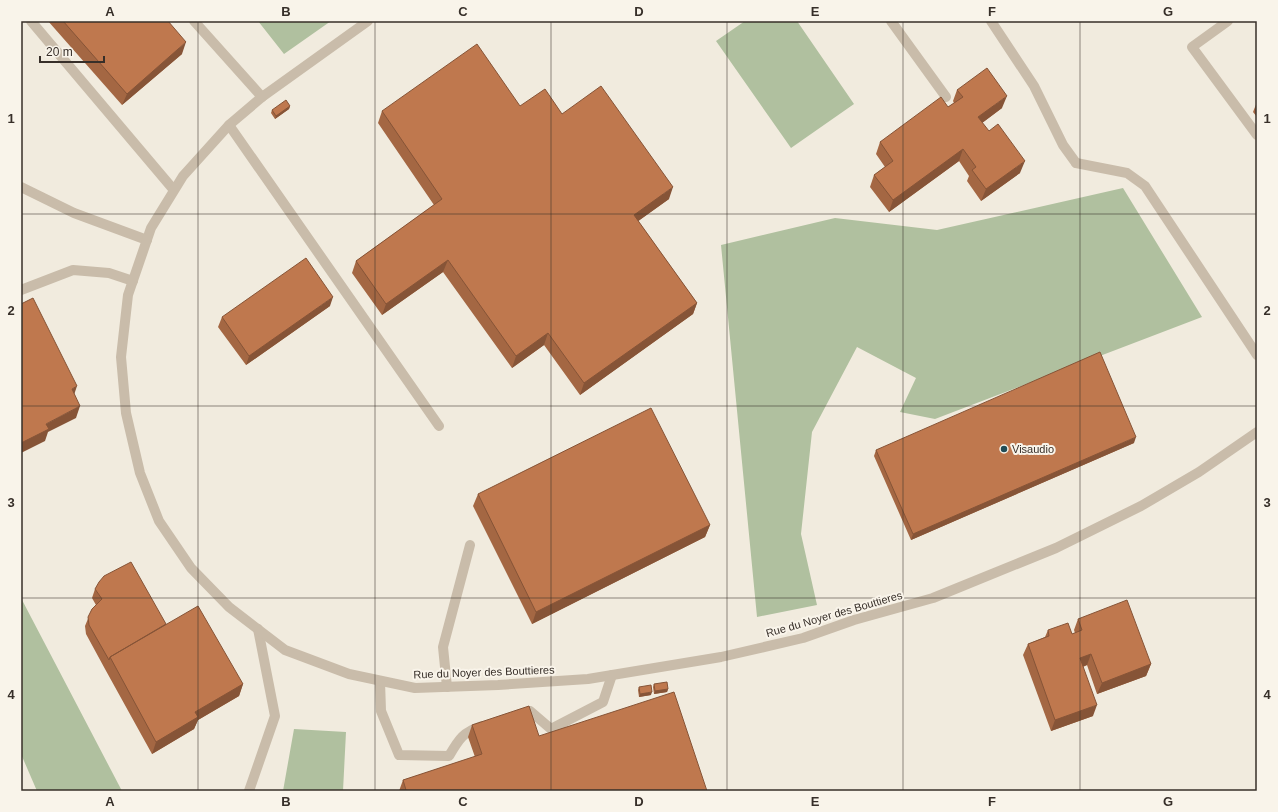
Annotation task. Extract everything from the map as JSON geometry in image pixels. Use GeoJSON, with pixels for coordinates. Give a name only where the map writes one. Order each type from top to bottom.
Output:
{"type":"FeatureCollection","features":[{"type":"Feature","properties":{"kind":"street"},"geometry":{"type":"LineString","coordinates":[[31,21],[173,189]]}},
{"type":"Feature","properties":{"kind":"street"},"geometry":{"type":"LineString","coordinates":[[194,21],[262,97]]}},
{"type":"Feature","properties":{"kind":"street","name":"Rue du Noyer des Bouttieres"},"geometry":{"type":"LineString","coordinates":[[368,21],[262,97],[229,125],[183,176],[173,189],[151,228],[128,295],[121,357],[126,413],[140,473],[159,521],[191,568],[229,607],[285,650],[349,674],[415,688],[588,680],[721,657],[803,638],[854,620],[933,598],[1056,548],[1141,506],[1199,472],[1257,432]]}},
{"type":"Feature","properties":{"kind":"street"},"geometry":{"type":"LineString","coordinates":[[891,21],[946,97]]}},
{"type":"Feature","properties":{"kind":"street"},"geometry":{"type":"LineString","coordinates":[[991,21],[1034,86],[1063,145],[1076,163],[1127,173],[1146,186],[1257,356]]}},
{"type":"Feature","properties":{"kind":"street"},"geometry":{"type":"LineString","coordinates":[[1228,21],[1192,47],[1257,135]]}},
{"type":"Feature","properties":{"kind":"street"},"geometry":{"type":"LineString","coordinates":[[229,125],[439,426]]}},
{"type":"Feature","properties":{"kind":"street"},"geometry":{"type":"LineString","coordinates":[[21,187],[74,213],[147,240]]}},
{"type":"Feature","properties":{"kind":"street"},"geometry":{"type":"LineString","coordinates":[[21,290],[73,270],[109,273],[133,281]]}},
{"type":"Feature","properties":{"kind":"street"},"geometry":{"type":"LineString","coordinates":[[447,687],[443,647],[470,545]]}},
{"type":"Feature","properties":{"kind":"street"},"geometry":{"type":"LineString","coordinates":[[249,791],[275,716],[258,629]]}},
{"type":"Feature","properties":{"kind":"street"},"geometry":{"type":"LineString","coordinates":[[509,718],[530,711],[551,729],[603,702],[612,676]]}},
{"type":"Feature","properties":{"kind":"street"},"geometry":{"type":"LineString","coordinates":[[380,680],[381,711],[399,754],[449,756],[461,736],[473,729],[494,722]]}},
{"type":"Feature","properties":{"kind":"green space"},"geometry":{"type":"Polygon","coordinates":[[[258,21],[331,21],[284,54],[258,21]]]}},
{"type":"Feature","properties":{"kind":"green space"},"geometry":{"type":"Polygon","coordinates":[[[745,21],[797,21],[854,104],[791,148],[716,41],[745,21]]]}},
{"type":"Feature","properties":{"kind":"green space"},"geometry":{"type":"Polygon","coordinates":[[[1123,188],[1202,317],[935,419],[900,412],[916,378],[857,347],[812,432],[801,534],[817,605],[757,617],[721,245],[835,218],[937,230],[1123,188]]]}},
{"type":"Feature","properties":{"kind":"green space"},"geometry":{"type":"Polygon","coordinates":[[[21,598],[122,791],[37,791],[21,754],[21,598]]]}},
{"type":"Feature","properties":{"kind":"green space"},"geometry":{"type":"Polygon","coordinates":[[[294,729],[346,732],[343,791],[283,791],[294,729]]]}},
{"type":"Feature","properties":{"kind":"building"},"geometry":{"type":"Polygon","coordinates":[[[63,21],[168,21],[186,42],[127,94],[63,21]]]}},
{"type":"Feature","properties":{"kind":"building"},"geometry":{"type":"Polygon","coordinates":[[[477,44],[520,106],[545,89],[562,114],[601,86],[673,187],[634,215],[697,303],[584,383],[548,333],[516,356],[448,260],[386,304],[356,261],[442,199],[382,111],[477,44]]]}},
{"type":"Feature","properties":{"kind":"building"},"geometry":{"type":"Polygon","coordinates":[[[987,68],[1007,96],[978,117],[989,131],[998,124],[1025,161],[986,189],[972,170],[976,167],[963,149],[893,200],[874,175],[893,161],[880,142],[941,97],[948,107],[963,97],[957,90],[987,68]]]}},
{"type":"Feature","properties":{"kind":"building"},"geometry":{"type":"Polygon","coordinates":[[[286,100],[290,106],[276,116],[272,110],[286,100]]]}},
{"type":"Feature","properties":{"kind":"building"},"geometry":{"type":"Polygon","coordinates":[[[306,258],[333,297],[249,356],[222,317],[306,258]]]}},
{"type":"Feature","properties":{"kind":"building"},"geometry":{"type":"Polygon","coordinates":[[[33,298],[77,386],[72,389],[80,406],[46,424],[49,429],[21,443],[21,304],[33,298]]]}},
{"type":"Feature","properties":{"kind":"building","name":"Visaudio"},"geometry":{"type":"Polygon","coordinates":[[[1100,352],[1136,437],[913,534],[876,450],[1100,352]]]}},
{"type":"Feature","properties":{"kind":"building"},"geometry":{"type":"Polygon","coordinates":[[[651,408],[710,525],[536,612],[478,494],[651,408]]]}},
{"type":"Feature","properties":{"kind":"building"},"geometry":{"type":"Polygon","coordinates":[[[131,562],[166,624],[110,657],[109,660],[89,625],[88,617],[92,609],[102,599],[95,589],[99,582],[104,576],[131,562]]]}},
{"type":"Feature","properties":{"kind":"building"},"geometry":{"type":"Polygon","coordinates":[[[1127,600],[1151,664],[1102,683],[1091,654],[1080,658],[1097,705],[1055,720],[1028,644],[1049,636],[1048,630],[1068,623],[1072,634],[1082,630],[1078,619],[1127,600]]]}},
{"type":"Feature","properties":{"kind":"building"},"geometry":{"type":"Polygon","coordinates":[[[198,606],[243,684],[195,712],[198,717],[156,742],[110,657],[198,606]]]}},
{"type":"Feature","properties":{"kind":"building"},"geometry":{"type":"Polygon","coordinates":[[[667,682],[668,689],[655,691],[654,684],[667,682]]]}},
{"type":"Feature","properties":{"kind":"building"},"geometry":{"type":"Polygon","coordinates":[[[651,685],[652,692],[640,694],[639,687],[651,685]]]}},
{"type":"Feature","properties":{"kind":"building"},"geometry":{"type":"Polygon","coordinates":[[[674,692],[707,791],[405,791],[403,780],[482,754],[472,725],[529,706],[539,736],[674,692]]]}},
{"type":"Feature","properties":{"kind":"place","name":"Visaudio"},"geometry":{"type":"Point","coordinates":[1004,449]}}]}
